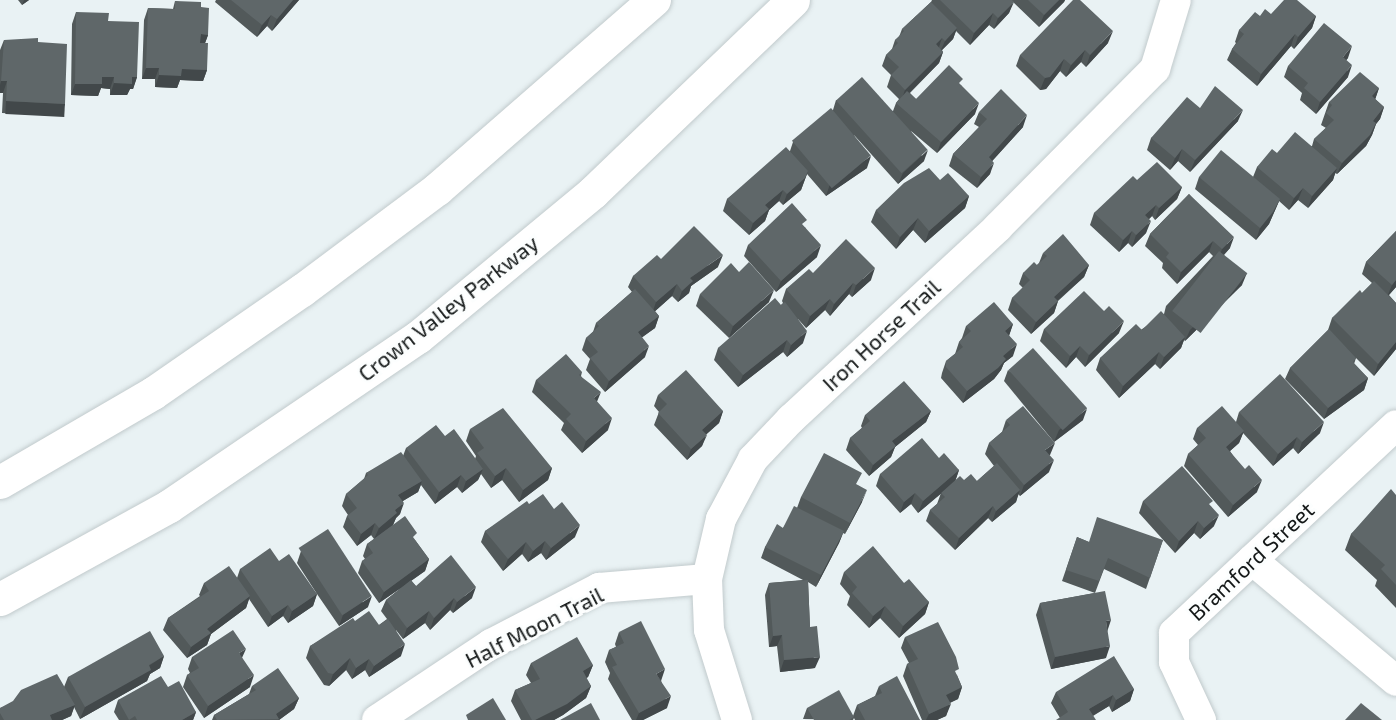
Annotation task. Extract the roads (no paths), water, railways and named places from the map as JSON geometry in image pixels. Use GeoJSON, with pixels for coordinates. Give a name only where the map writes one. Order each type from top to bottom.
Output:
{"type":"FeatureCollection","features":[{"type":"Feature","properties":{"kind":"main road"},"geometry":{"type":"LineString","coordinates":[[0,482],[153,393],[302,290],[437,189],[616,36],[654,0]]}},
{"type":"Feature","properties":{"kind":"main road","name":"Crown Valley Parkway"},"geometry":{"type":"LineString","coordinates":[[0,599],[169,506],[418,337],[593,192],[793,0]]}},
{"type":"Feature","properties":{"kind":"street","name":"Iron Horse Trail"},"geometry":{"type":"LineString","coordinates":[[737,720],[709,630],[707,579],[721,519],[753,459],[791,418],[998,227],[1155,69],[1176,0]]}},
{"type":"Feature","properties":{"kind":"street","name":"Bramford Street"},"geometry":{"type":"LineString","coordinates":[[1201,720],[1174,662],[1174,633],[1396,424]]}},
{"type":"Feature","properties":{"kind":"street"},"geometry":{"type":"LineString","coordinates":[[1252,560],[1396,681]]}},
{"type":"Feature","properties":{"kind":"street","name":"Half Moon Trail"},"geometry":{"type":"LineString","coordinates":[[377,720],[491,644],[599,588],[707,579]]}}]}
